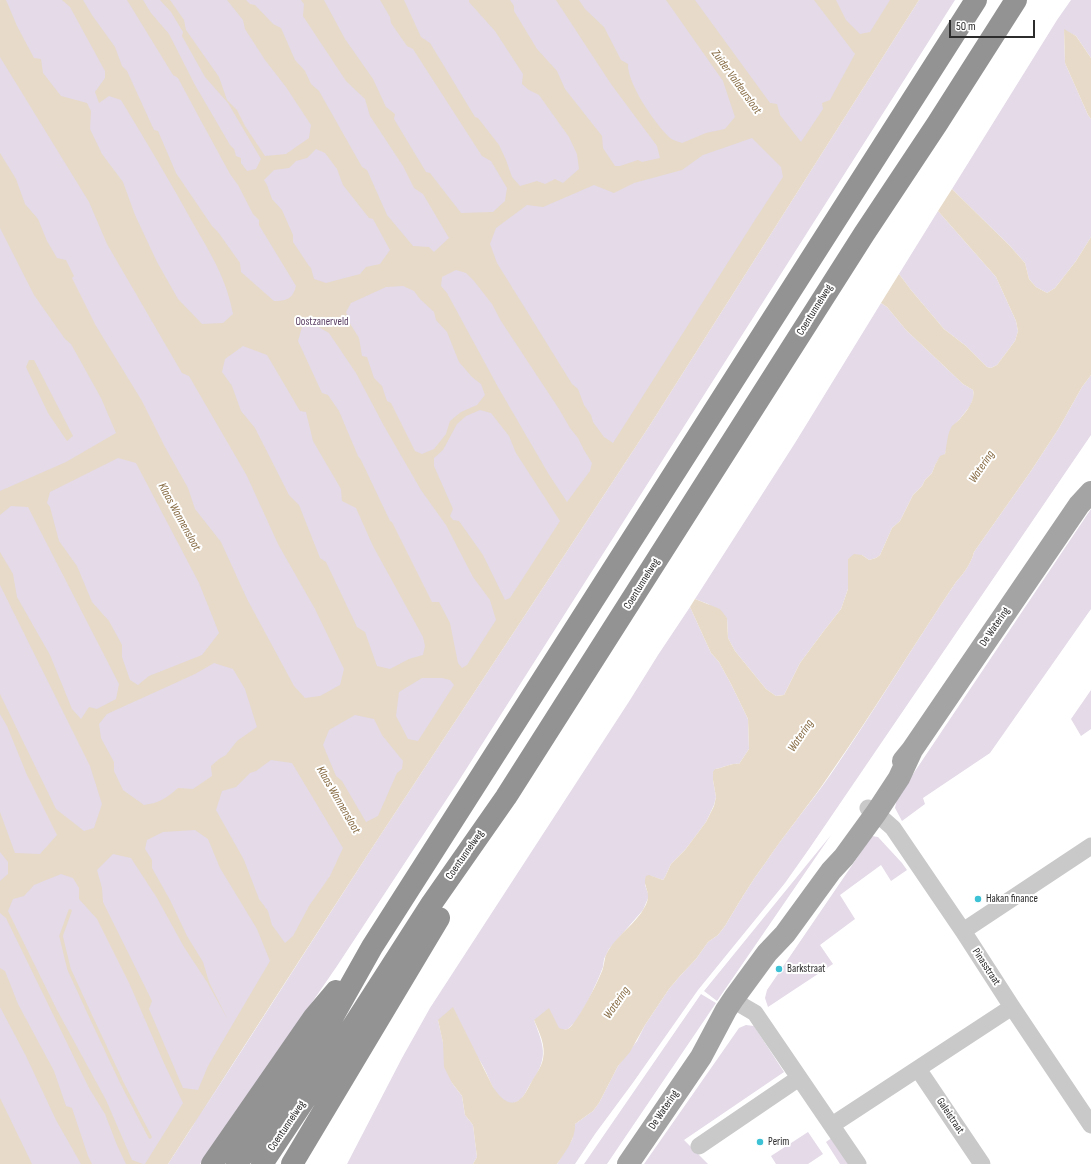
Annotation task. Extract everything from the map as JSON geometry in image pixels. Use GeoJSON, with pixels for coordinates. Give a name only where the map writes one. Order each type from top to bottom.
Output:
{"type":"FeatureCollection","features":[{"type":"Feature","properties":{"kind":"highway","name":"Coentunnelweg"},"geometry":{"type":"LineString","coordinates":[[237,1164],[328,1027],[372,947],[976,0]]}},
{"type":"Feature","properties":{"kind":"highway","name":"Coentunnelweg"},"geometry":{"type":"LineString","coordinates":[[262,1164],[432,903],[506,798],[864,234],[1016,0]]}},
{"type":"Feature","properties":{"kind":"highway"},"geometry":{"type":"LineString","coordinates":[[292,1164],[443,911],[506,798]]}},
{"type":"Feature","properties":{"kind":"highway"},"geometry":{"type":"LineString","coordinates":[[212,1164],[314,1017],[372,947]]}},
{"type":"Feature","properties":{"kind":"main road","name":"De Watering"},"geometry":{"type":"LineString","coordinates":[[628,1164],[700,1057],[737,1016],[739,1002],[774,955],[785,934],[831,871],[840,850],[872,811],[891,776],[912,750],[1085,498],[1091,480]]}},
{"type":"Feature","properties":{"kind":"street","name":"Pinasstraat"},"geometry":{"type":"LineString","coordinates":[[872,811],[893,828],[963,931],[1012,1007],[1086,1105],[1091,1125]]}},
{"type":"Feature","properties":{"kind":"street"},"geometry":{"type":"LineString","coordinates":[[963,931],[1091,846]]}},
{"type":"Feature","properties":{"kind":"street"},"geometry":{"type":"LineString","coordinates":[[739,1002],[755,1013],[858,1164]]}},
{"type":"Feature","properties":{"kind":"street"},"geometry":{"type":"LineString","coordinates":[[832,1125],[1012,1007]]}},
{"type":"Feature","properties":{"kind":"street","name":"Galeistraat"},"geometry":{"type":"LineString","coordinates":[[918,1069],[982,1164]]}},
{"type":"Feature","properties":{"kind":"street"},"geometry":{"type":"LineString","coordinates":[[699,1146],[799,1078]]}},
{"type":"Feature","properties":{"kind":"green space","name":"Oostzanerveld"},"geometry":{"type":"Polygon","coordinates":[[[0,0],[908,0],[199,1117],[372,848],[650,425],[919,0],[955,0],[458,782],[337,966],[200,1164],[168,1164],[196,1121],[165,1164],[0,1164],[0,0]]]}},
{"type":"Feature","properties":{"kind":"green space"},"geometry":{"type":"Polygon","coordinates":[[[1071,0],[1091,0],[1091,58],[1076,36],[1064,30],[1065,63],[1091,119],[1091,237],[1076,261],[1055,288],[1047,293],[1036,287],[1029,279],[1025,263],[1010,246],[952,189],[1071,0]]]}},
{"type":"Feature","properties":{"kind":"green space"},"geometry":{"type":"Polygon","coordinates":[[[938,211],[996,277],[1016,321],[1018,331],[1015,341],[997,365],[991,368],[987,367],[966,346],[944,329],[899,274],[938,211]]]}},
{"type":"Feature","properties":{"kind":"green space"},"geometry":{"type":"Polygon","coordinates":[[[881,303],[887,307],[906,330],[963,384],[973,390],[974,397],[970,406],[953,426],[945,454],[940,457],[932,473],[913,495],[900,521],[892,528],[880,555],[869,560],[862,555],[848,559],[848,589],[841,609],[800,663],[784,695],[776,696],[766,689],[735,651],[728,638],[727,618],[708,604],[695,599],[795,443],[881,303]]]}},
{"type":"Feature","properties":{"kind":"green space"},"geometry":{"type":"Polygon","coordinates":[[[1091,375],[1091,435],[785,883],[698,990],[575,1164],[557,1164],[572,1140],[575,1124],[593,1111],[599,1103],[618,1066],[637,1041],[645,1025],[669,989],[696,959],[708,942],[718,935],[725,926],[760,870],[831,774],[940,606],[967,568],[974,552],[1031,471],[1059,428],[1082,387],[1091,375]]]}},
{"type":"Feature","properties":{"kind":"green space"},"geometry":{"type":"Polygon","coordinates":[[[1091,509],[1091,609],[990,753],[923,798],[925,804],[902,821],[895,808],[897,798],[1091,509]]]}},
{"type":"Feature","properties":{"kind":"green space"},"geometry":{"type":"Polygon","coordinates":[[[690,607],[711,653],[719,662],[748,719],[749,749],[739,764],[732,764],[715,769],[713,780],[716,797],[706,822],[685,850],[671,864],[663,880],[651,876],[645,885],[649,896],[643,910],[609,949],[604,959],[599,977],[588,1001],[576,1021],[568,1029],[563,1030],[534,1020],[542,1044],[543,1057],[538,1072],[521,1099],[514,1103],[510,1103],[500,1098],[478,1058],[438,1020],[452,1083],[462,1096],[465,1115],[473,1125],[477,1157],[473,1164],[347,1164],[402,1058],[430,1008],[690,607]]]}},
{"type":"Feature","properties":{"kind":"green space"},"geometry":{"type":"Polygon","coordinates":[[[1091,690],[1091,729],[1081,736],[1071,719],[1091,690]]]}},
{"type":"Feature","properties":{"kind":"green space"},"geometry":{"type":"Polygon","coordinates":[[[831,835],[717,1001],[704,991],[831,835]]]}},
{"type":"Feature","properties":{"kind":"green space"},"geometry":{"type":"Polygon","coordinates":[[[872,836],[878,837],[907,870],[891,881],[881,865],[840,895],[855,919],[820,945],[833,964],[768,1007],[765,998],[767,990],[872,836]]]}},
{"type":"Feature","properties":{"kind":"green space"},"geometry":{"type":"Polygon","coordinates":[[[701,994],[716,1003],[607,1164],[584,1164],[701,994]]]}},
{"type":"Feature","properties":{"kind":"green space"},"geometry":{"type":"Polygon","coordinates":[[[746,1025],[754,1026],[784,1072],[684,1140],[708,1164],[644,1164],[739,1028],[746,1025]]]}},
{"type":"Feature","properties":{"kind":"green space"},"geometry":{"type":"Polygon","coordinates":[[[808,1132],[823,1154],[808,1164],[776,1164],[771,1156],[808,1132]]]}},
{"type":"Feature","properties":{"kind":"green space"},"geometry":{"type":"Polygon","coordinates":[[[833,1137],[851,1164],[840,1164],[826,1142],[833,1137]]]}},
{"type":"Feature","properties":{"kind":"water"},"geometry":{"type":"Polygon","coordinates":[[[0,0],[6,0],[17,26],[34,58],[41,59],[43,73],[61,96],[87,103],[91,111],[90,129],[102,154],[123,182],[135,215],[157,262],[178,299],[202,324],[223,323],[233,314],[227,290],[218,268],[121,100],[109,96],[99,103],[95,92],[105,78],[105,71],[70,7],[62,0],[83,0],[115,47],[122,66],[127,71],[154,130],[158,131],[176,173],[212,226],[240,263],[241,272],[274,301],[285,300],[291,296],[296,286],[259,225],[259,220],[253,214],[238,185],[230,174],[178,78],[173,75],[127,0],[143,0],[151,13],[169,34],[195,85],[230,145],[234,149],[236,156],[241,158],[241,163],[247,171],[256,169],[261,159],[228,103],[205,77],[182,36],[183,32],[171,12],[160,0],[170,0],[184,20],[186,30],[219,77],[227,100],[237,110],[245,126],[265,156],[286,154],[309,138],[311,125],[286,87],[265,60],[245,29],[243,20],[227,0],[246,0],[250,4],[255,5],[273,24],[281,28],[295,60],[305,71],[311,84],[319,91],[362,167],[367,170],[387,215],[413,246],[429,247],[434,252],[449,238],[423,194],[414,188],[403,166],[370,116],[365,99],[346,81],[303,16],[304,4],[301,0],[324,0],[345,39],[373,79],[386,107],[395,114],[394,119],[426,172],[430,173],[461,213],[493,212],[505,201],[507,188],[491,161],[482,156],[413,49],[407,46],[391,23],[390,17],[380,0],[404,0],[421,37],[430,43],[475,117],[478,118],[499,145],[512,177],[520,186],[537,181],[545,184],[555,179],[563,183],[579,169],[577,154],[569,137],[539,95],[529,90],[522,84],[523,74],[495,31],[469,2],[469,0],[510,0],[514,6],[514,11],[537,49],[557,71],[565,89],[602,136],[603,148],[615,166],[620,166],[638,160],[642,162],[660,158],[657,146],[611,84],[556,0],[579,0],[585,9],[604,27],[621,60],[628,64],[632,81],[642,102],[662,130],[669,137],[682,143],[706,133],[725,129],[735,117],[723,81],[666,0],[695,0],[770,103],[777,104],[780,115],[801,142],[823,109],[822,103],[830,100],[855,54],[814,0],[836,0],[846,20],[860,34],[870,32],[890,0],[919,0],[650,425],[372,848],[168,1164],[145,1164],[183,1103],[130,985],[97,919],[79,899],[79,888],[73,878],[61,874],[34,885],[24,896],[13,899],[8,911],[57,1010],[106,1100],[132,1160],[143,1164],[126,1164],[105,1114],[89,1088],[6,918],[0,913],[0,881],[8,874],[8,862],[0,852],[0,812],[15,853],[40,854],[57,835],[27,775],[7,726],[0,714],[0,694],[56,809],[84,831],[94,828],[102,804],[90,766],[0,585],[0,552],[13,574],[17,597],[50,655],[72,709],[81,719],[89,707],[97,709],[116,699],[119,684],[28,507],[11,506],[0,515],[0,491],[66,462],[116,433],[101,398],[71,344],[65,339],[34,295],[0,228],[0,153],[16,179],[25,204],[38,219],[47,241],[57,258],[66,260],[74,276],[72,278],[96,326],[142,401],[188,488],[195,509],[221,542],[247,599],[294,686],[305,698],[320,696],[340,685],[344,669],[315,609],[278,544],[247,476],[189,376],[182,373],[107,244],[89,202],[0,57],[0,0]],[[752,138],[703,155],[682,170],[634,183],[614,193],[594,185],[543,207],[527,205],[496,228],[490,244],[497,263],[572,384],[578,389],[593,422],[604,437],[613,443],[783,177],[781,167],[752,138]],[[316,149],[307,158],[296,161],[289,168],[274,170],[264,180],[272,199],[282,210],[293,235],[293,242],[311,268],[314,279],[326,283],[360,274],[366,267],[380,264],[390,250],[373,219],[369,218],[343,185],[337,169],[325,153],[316,149]],[[456,270],[442,277],[441,286],[447,293],[498,387],[548,473],[567,502],[590,471],[592,463],[578,438],[501,321],[492,304],[474,281],[466,273],[456,270]],[[403,286],[386,287],[351,303],[346,312],[349,322],[359,338],[362,356],[367,357],[374,378],[382,386],[387,401],[391,403],[415,451],[422,454],[434,449],[446,434],[450,421],[461,412],[477,405],[485,395],[481,384],[472,377],[459,362],[447,332],[436,320],[434,312],[414,291],[403,286]],[[315,325],[302,327],[298,341],[322,393],[328,395],[339,411],[358,456],[432,602],[439,602],[450,623],[458,663],[462,668],[467,665],[496,620],[490,600],[473,577],[446,525],[421,490],[384,426],[356,373],[329,333],[315,325]],[[243,346],[225,359],[222,372],[232,386],[241,411],[255,428],[289,495],[299,505],[320,558],[326,562],[357,627],[365,632],[377,666],[390,669],[409,659],[423,655],[425,646],[423,637],[373,546],[356,508],[342,501],[341,489],[313,441],[306,412],[300,411],[267,355],[243,346]],[[480,410],[466,416],[457,424],[443,450],[434,458],[434,466],[453,509],[450,516],[453,520],[459,521],[483,555],[505,600],[510,598],[560,521],[516,453],[509,436],[491,413],[480,410]],[[118,458],[50,492],[47,503],[50,507],[59,541],[77,566],[92,602],[109,621],[122,645],[122,657],[130,680],[138,685],[149,676],[202,655],[219,633],[199,583],[136,463],[118,458]],[[214,663],[195,674],[107,714],[99,724],[101,738],[114,762],[114,771],[123,790],[144,805],[162,800],[178,788],[193,789],[212,776],[211,766],[226,755],[237,741],[257,727],[245,689],[233,669],[214,663]],[[422,678],[399,692],[396,716],[408,739],[418,741],[454,685],[450,680],[442,678],[422,678]],[[355,715],[329,730],[323,745],[336,776],[342,781],[366,822],[378,816],[397,773],[402,769],[403,761],[382,735],[374,719],[355,715]],[[271,760],[256,771],[250,773],[236,787],[222,791],[216,810],[244,860],[259,899],[268,911],[272,925],[285,943],[293,936],[309,906],[330,876],[343,848],[292,763],[271,760]],[[195,830],[163,832],[147,840],[145,849],[152,860],[152,868],[170,900],[187,936],[203,962],[209,982],[228,1020],[207,982],[184,947],[157,898],[131,858],[113,854],[97,870],[102,888],[103,902],[152,1001],[149,1009],[183,1088],[198,1090],[208,1066],[270,961],[257,929],[220,868],[208,839],[195,830]]]}},
{"type":"Feature","properties":{"kind":"water"},"geometry":{"type":"Polygon","coordinates":[[[1064,29],[1076,36],[1091,58],[1091,119],[1065,63],[1064,29]]]}},
{"type":"Feature","properties":{"kind":"water","name":"Watering"},"geometry":{"type":"Polygon","coordinates":[[[952,189],[1010,246],[1025,263],[1029,279],[1036,287],[1047,293],[1055,288],[1076,261],[1091,237],[1091,375],[1082,387],[1059,428],[1031,471],[974,552],[967,568],[940,606],[878,702],[822,785],[755,877],[725,926],[718,935],[708,942],[696,959],[669,989],[645,1025],[630,1052],[618,1066],[599,1103],[593,1111],[575,1124],[572,1140],[557,1164],[473,1164],[477,1157],[473,1125],[465,1115],[462,1096],[452,1083],[444,1067],[443,1043],[438,1020],[453,1007],[493,1087],[507,1102],[511,1103],[520,1100],[538,1071],[544,1054],[543,1044],[534,1020],[549,1008],[559,1028],[568,1029],[572,1026],[582,1011],[597,982],[608,951],[639,916],[647,902],[648,895],[645,883],[646,876],[649,875],[663,880],[671,864],[685,850],[706,822],[714,806],[716,797],[713,772],[715,769],[732,764],[739,764],[749,749],[748,719],[719,662],[711,653],[690,607],[695,599],[720,609],[727,618],[728,638],[735,651],[766,689],[776,696],[784,695],[800,663],[841,609],[848,589],[848,559],[854,554],[862,555],[869,560],[880,555],[892,528],[900,521],[913,495],[932,473],[940,456],[945,454],[950,429],[962,417],[972,402],[974,394],[973,390],[963,384],[906,330],[887,307],[881,303],[899,274],[944,329],[966,346],[987,367],[991,368],[997,365],[1015,341],[1018,331],[1016,321],[996,277],[938,211],[952,189]]]}},
{"type":"Feature","properties":{"kind":"water"},"geometry":{"type":"Polygon","coordinates":[[[29,360],[34,360],[73,436],[67,441],[48,413],[26,367],[29,360]]]}},
{"type":"Feature","properties":{"kind":"water"},"geometry":{"type":"Polygon","coordinates":[[[0,968],[5,971],[18,1004],[54,1071],[66,1106],[72,1108],[92,1164],[81,1164],[56,1120],[26,1056],[0,1007],[0,968]]]}},
{"type":"Feature","properties":{"kind":"water"},"geometry":{"type":"Polygon","coordinates":[[[0,1098],[32,1164],[0,1164],[0,1098]]]}},
{"type":"Feature","properties":{"kind":"waterway"},"geometry":{"type":"LineString","coordinates":[[70,911],[61,936],[69,969],[122,1083],[150,1137]]}},
{"type":"Feature","properties":{"kind":"place","name":"Hakan finance"},"geometry":{"type":"Point","coordinates":[978,899]}},
{"type":"Feature","properties":{"kind":"place","name":"Barkstraat"},"geometry":{"type":"Point","coordinates":[779,969]}},
{"type":"Feature","properties":{"kind":"place","name":"Perim"},"geometry":{"type":"Point","coordinates":[760,1142]}},
{"type":"Feature","properties":{"kind":"water label","name":"Zuider Valdeursloot"},"geometry":{"type":"Point","coordinates":[736,82]}},
{"type":"Feature","properties":{"kind":"water label","name":"Klaas Wannensloot"},"geometry":{"type":"Point","coordinates":[179,517]}},
{"type":"Feature","properties":{"kind":"water label","name":"Klaas Wannensloot"},"geometry":{"type":"Point","coordinates":[338,800]}}]}
